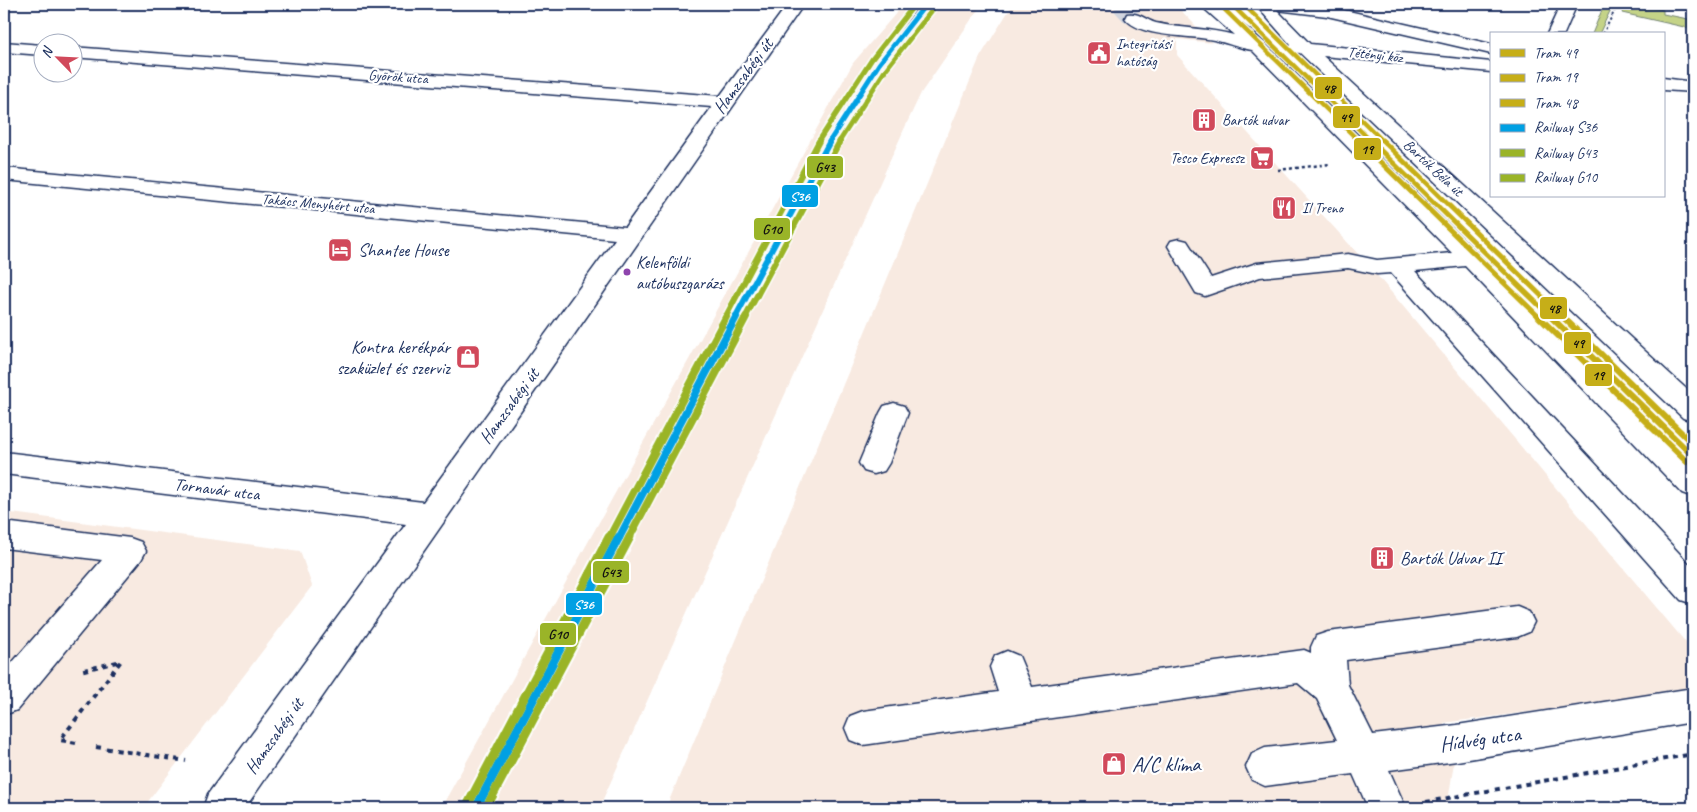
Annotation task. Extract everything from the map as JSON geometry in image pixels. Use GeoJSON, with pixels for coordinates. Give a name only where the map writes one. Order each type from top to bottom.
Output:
{"type":"FeatureCollection","features":[{"type":"Feature","properties":{"kind":"main road"},"geometry":{"type":"LineString","coordinates":[[1686,4],[1693,5]]}},
{"type":"Feature","properties":{"kind":"street","name":"Hamzsabégi út"},"geometry":{"type":"LineString","coordinates":[[222,808],[632,234],[724,102],[796,4]]}},
{"type":"Feature","properties":{"kind":"street"},"geometry":{"type":"LineString","coordinates":[[1207,4],[1259,47],[1471,258],[1693,485]]}},
{"type":"Feature","properties":{"kind":"street"},"geometry":{"type":"LineString","coordinates":[[1264,4],[1327,11],[1490,49]]}},
{"type":"Feature","properties":{"kind":"street","name":"Bartók Béla út"},"geometry":{"type":"LineString","coordinates":[[1264,4],[1278,22],[1304,48],[1693,411]]}},
{"type":"Feature","properties":{"kind":"street"},"geometry":{"type":"LineString","coordinates":[[1556,32],[1570,4]]}},
{"type":"Feature","properties":{"kind":"street"},"geometry":{"type":"LineString","coordinates":[[1133,18],[1150,27],[1215,35],[1259,47]]}},
{"type":"Feature","properties":{"kind":"street"},"geometry":{"type":"LineString","coordinates":[[4,47],[32,49]]}},
{"type":"Feature","properties":{"kind":"street"},"geometry":{"type":"LineString","coordinates":[[1206,51],[1233,54],[1259,47]]}},
{"type":"Feature","properties":{"kind":"street","name":"Tétényi köz"},"geometry":{"type":"LineString","coordinates":[[1259,47],[1304,48],[1490,67]]}},
{"type":"Feature","properties":{"kind":"street","name":"Györök utca"},"geometry":{"type":"LineString","coordinates":[[82,53],[724,102]]}},
{"type":"Feature","properties":{"kind":"street"},"geometry":{"type":"LineString","coordinates":[[1664,84],[1693,86]]}},
{"type":"Feature","properties":{"kind":"street","name":"Takács Menyhért utca"},"geometry":{"type":"LineString","coordinates":[[4,174],[632,234]]}},
{"type":"Feature","properties":{"kind":"street"},"geometry":{"type":"LineString","coordinates":[[1179,246],[1205,288],[1257,270],[1348,261],[1387,266],[1471,258]]}},
{"type":"Feature","properties":{"kind":"street"},"geometry":{"type":"LineString","coordinates":[[1387,266],[1693,590]]}},
{"type":"Feature","properties":{"kind":"street"},"geometry":{"type":"LineString","coordinates":[[874,463],[894,413]]}},
{"type":"Feature","properties":{"kind":"street","name":"Tornavár utca"},"geometry":{"type":"LineString","coordinates":[[4,463],[431,515]]}},
{"type":"Feature","properties":{"kind":"street"},"geometry":{"type":"LineString","coordinates":[[4,535],[130,551],[4,698]]}},
{"type":"Feature","properties":{"kind":"street"},"geometry":{"type":"LineString","coordinates":[[1404,806],[1363,754],[1330,687],[1328,647],[1517,622]]}},
{"type":"Feature","properties":{"kind":"street"},"geometry":{"type":"LineString","coordinates":[[1008,666],[1020,706]]}},
{"type":"Feature","properties":{"kind":"street"},"geometry":{"type":"LineString","coordinates":[[862,728],[1304,666],[1330,687]]}},
{"type":"Feature","properties":{"kind":"street","name":"Hídvég utca"},"geometry":{"type":"LineString","coordinates":[[1265,767],[1457,743],[1693,705]]}},
{"type":"Feature","properties":{"kind":"path"},"geometry":{"type":"LineString","coordinates":[[1604,32],[1618,4]]}},
{"type":"Feature","properties":{"kind":"path"},"geometry":{"type":"LineString","coordinates":[[1278,170],[1336,163]]}},
{"type":"Feature","properties":{"kind":"path"},"geometry":{"type":"LineString","coordinates":[[76,672],[121,661],[60,740],[76,743]]}},
{"type":"Feature","properties":{"kind":"path"},"geometry":{"type":"LineString","coordinates":[[96,746],[186,761]]}},
{"type":"Feature","properties":{"kind":"path"},"geometry":{"type":"LineString","coordinates":[[1404,806],[1693,754]]}},
{"type":"Feature","properties":{"kind":"shaded area"},"geometry":{"type":"Polygon","coordinates":[[[904,4],[982,4],[921,93],[599,808],[441,808],[853,63],[904,4]]]}},
{"type":"Feature","properties":{"kind":"shaded area"},"geometry":{"type":"Polygon","coordinates":[[[1013,4],[1175,4],[1212,43],[1177,39],[1177,55],[1370,267],[1693,651],[1693,691],[1443,723],[1457,743],[1447,808],[666,808],[980,57],[1013,4]]]}},
{"type":"Feature","properties":{"kind":"shaded area"},"geometry":{"type":"Polygon","coordinates":[[[4,512],[300,551],[312,586],[143,808],[4,808],[4,512]]]}},
{"type":"Feature","properties":{"kind":"green space"},"geometry":{"type":"Polygon","coordinates":[[[1625,4],[1635,4],[1663,10],[1663,14],[1693,20],[1693,29],[1622,13],[1625,4]]]}},
{"type":"Feature","properties":{"kind":"green space"},"geometry":{"type":"Polygon","coordinates":[[[1604,5],[1612,7],[1600,32],[1593,32],[1604,5]]]}},
{"type":"Feature","properties":{"kind":"tunnel"},"geometry":{"type":"LineString","coordinates":[[1120,4],[1133,18]]}},
{"type":"Feature","properties":{"kind":"railway"},"geometry":{"type":"LineString","coordinates":[[879,64],[922,4]]}},
{"type":"Feature","properties":{"kind":"tram line","name":"49"},"geometry":{"type":"LineString","coordinates":[[1231,4],[1693,456]]}},
{"type":"Feature","properties":{"kind":"tram line","name":"48"},"geometry":{"type":"LineString","coordinates":[[1243,4],[1693,444]]}},
{"type":"Feature","properties":{"kind":"tram line","name":"19"},"geometry":{"type":"LineString","coordinates":[[1225,10],[1687,462]]}},
{"type":"Feature","properties":{"kind":"rail line","name":"G10"},"geometry":{"type":"LineString","coordinates":[[468,804],[819,141],[872,59],[915,4]]}},
{"type":"Feature","properties":{"kind":"rail line","name":"S36"},"geometry":{"type":"LineString","coordinates":[[476,808],[827,145],[879,64],[926,4]]}},
{"type":"Feature","properties":{"kind":"rail line","name":"G43"},"geometry":{"type":"LineString","coordinates":[[486,808],[835,149],[886,69],[933,9]]}},
{"type":"Feature","properties":{"kind":"place","name":"Integritási hatóság"},"geometry":{"type":"Point","coordinates":[1099,53]}},
{"type":"Feature","properties":{"kind":"place","name":"Bartók udvar"},"geometry":{"type":"Point","coordinates":[1204,120]}},
{"type":"Feature","properties":{"kind":"place","name":"Tesco Expressz"},"geometry":{"type":"Point","coordinates":[1262,158]}},
{"type":"Feature","properties":{"kind":"place","name":"Il Treno"},"geometry":{"type":"Point","coordinates":[1284,208]}},
{"type":"Feature","properties":{"kind":"place","name":"Shantee House"},"geometry":{"type":"Point","coordinates":[340,250]}},
{"type":"Feature","properties":{"kind":"place","name":"Kelenföldi autóbuszgarázs"},"geometry":{"type":"Point","coordinates":[627,272]}},
{"type":"Feature","properties":{"kind":"place","name":"Kontra kerékpár szaküzlet és szerviz"},"geometry":{"type":"Point","coordinates":[468,357]}},
{"type":"Feature","properties":{"kind":"place","name":"Bartók Udvar II"},"geometry":{"type":"Point","coordinates":[1382,558]}},
{"type":"Feature","properties":{"kind":"place","name":"A/C klíma"},"geometry":{"type":"Point","coordinates":[1114,764]}}]}
